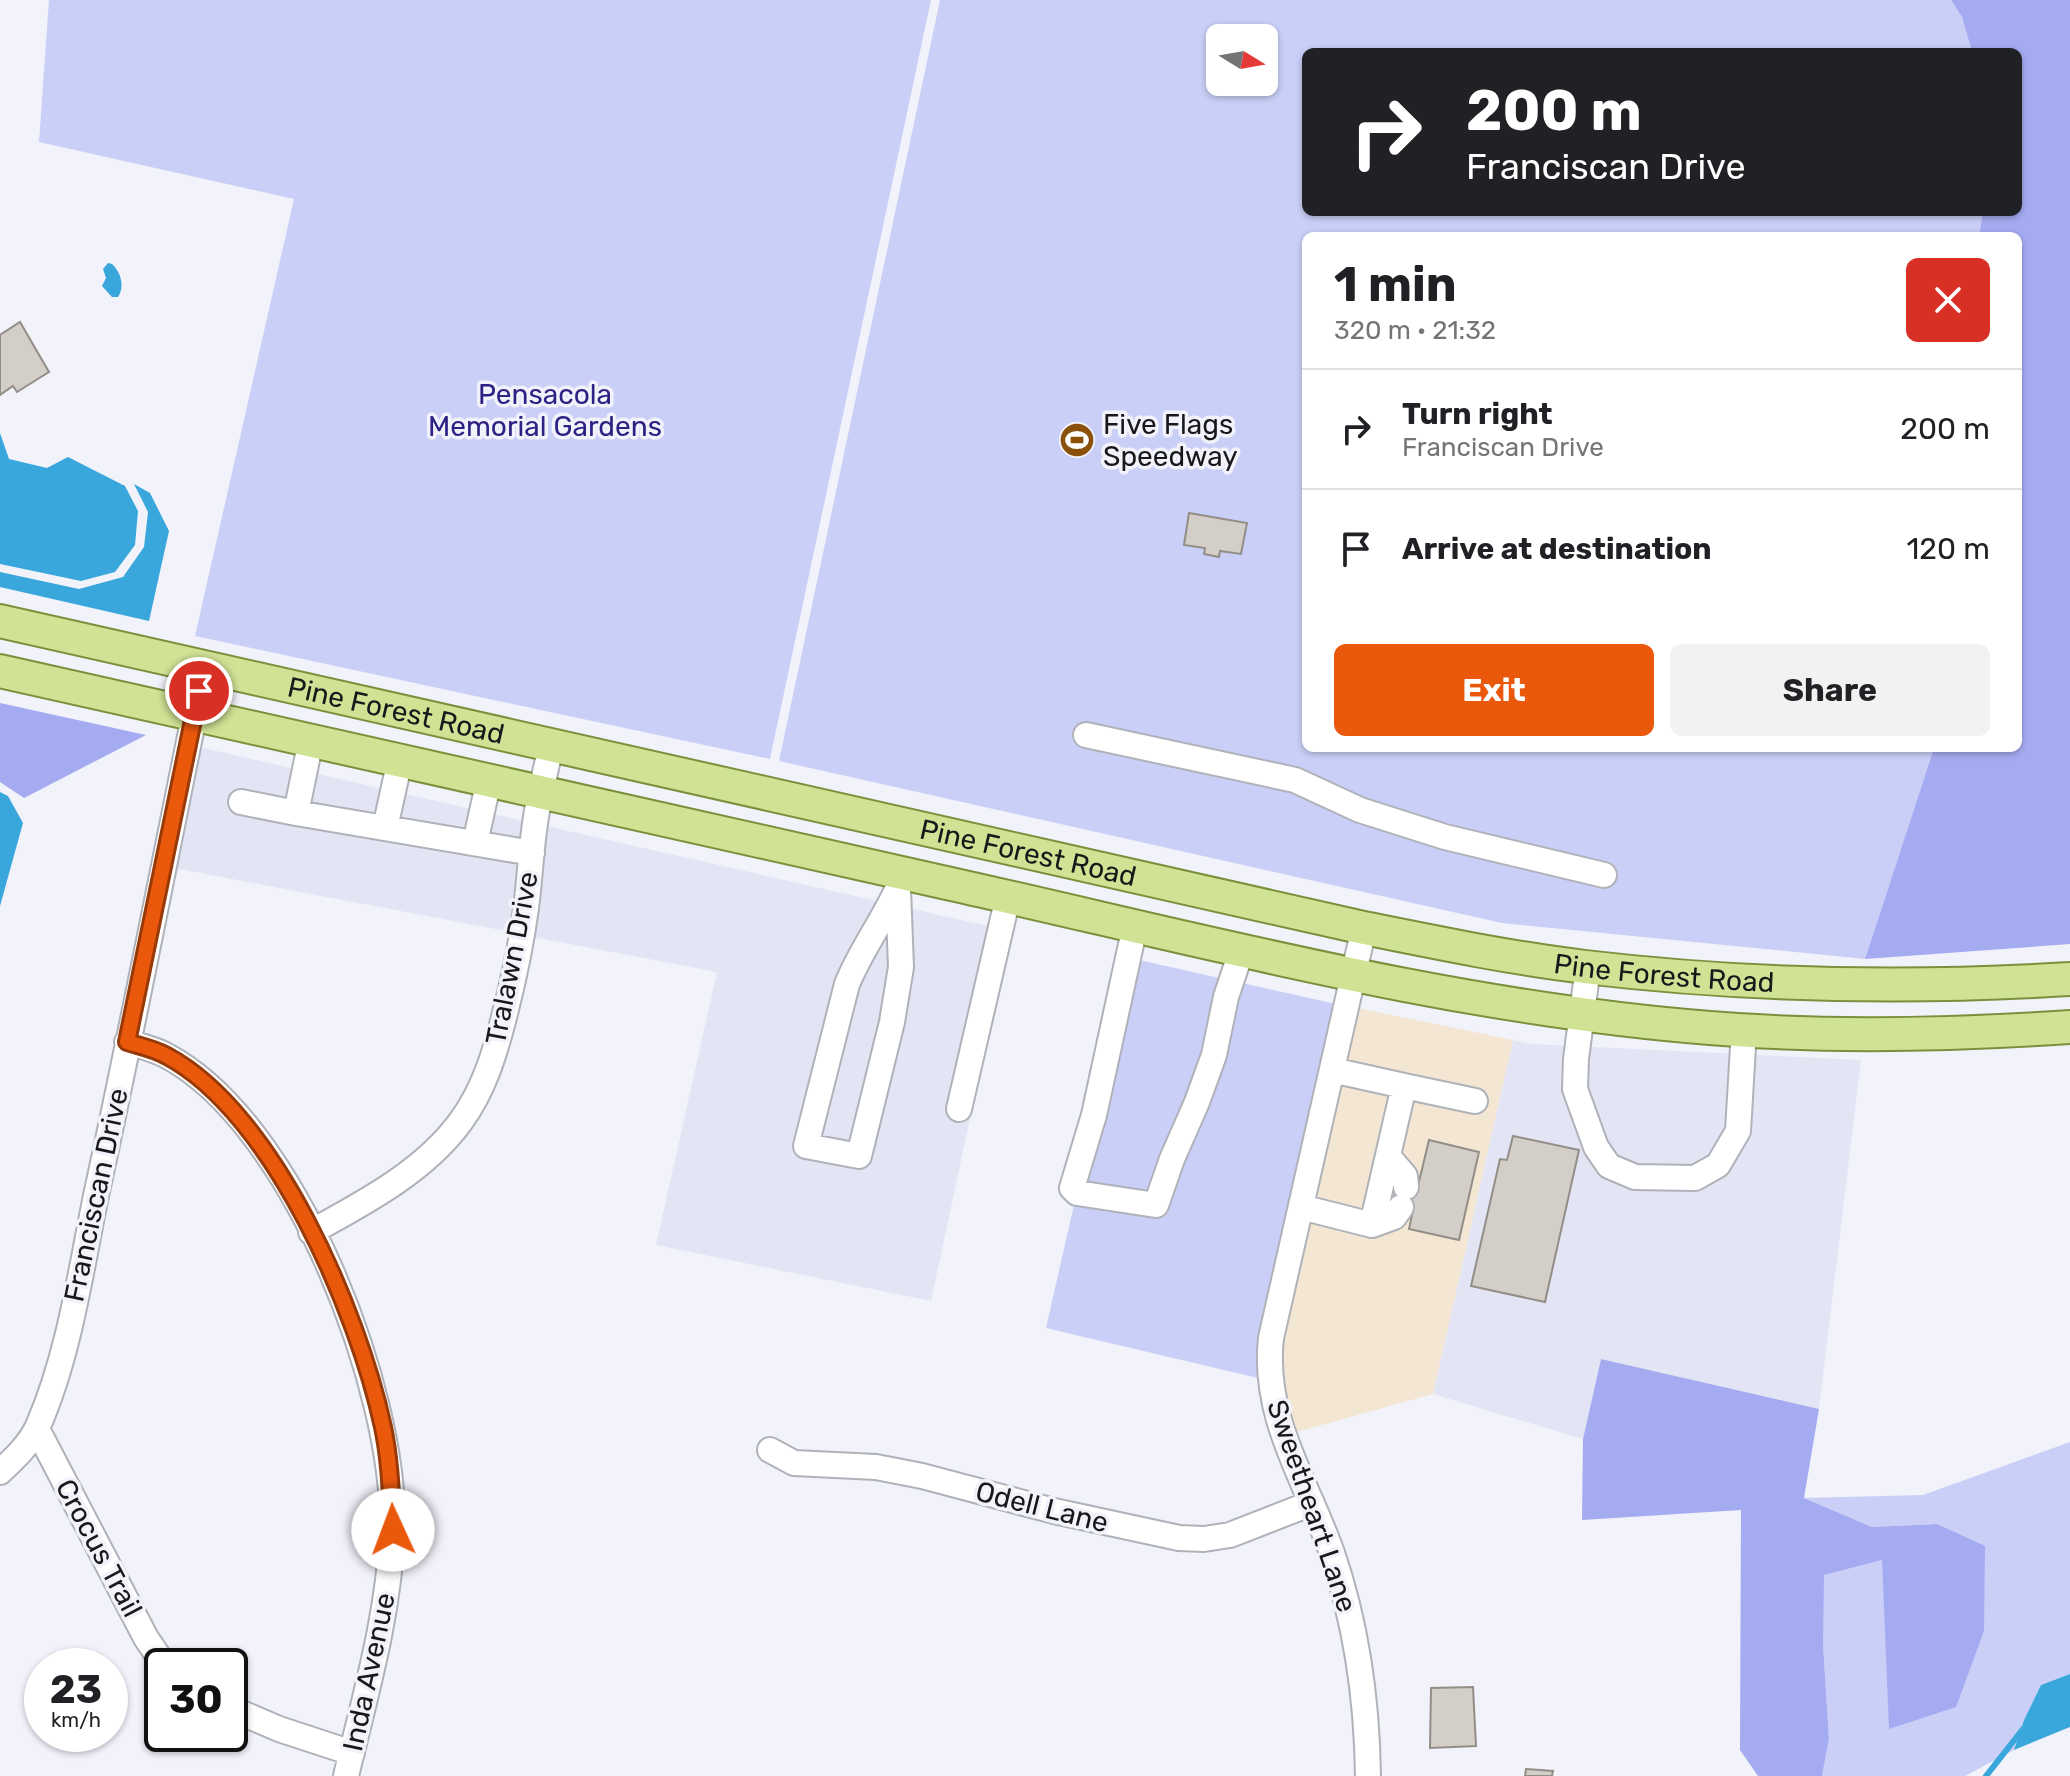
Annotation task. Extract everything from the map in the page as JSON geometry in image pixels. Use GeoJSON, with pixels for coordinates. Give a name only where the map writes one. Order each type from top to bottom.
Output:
{"type":"FeatureCollection","features":[{"type":"Feature","properties":{"kind":"main road","name":"Pine Forest Road"},"geometry":{"type":"LineString","coordinates":[[0,621],[1364,928],[1482,951],[1588,967],[1754,982],[1855,986],[1968,985],[2070,979]]}},
{"type":"Feature","properties":{"kind":"main road","name":"Pine Forest Road"},"geometry":{"type":"LineString","coordinates":[[0,671],[648,816],[901,882],[1008,897],[1354,975],[1475,997],[1582,1013],[1744,1030],[1876,1035],[2070,1027]]}},
{"type":"Feature","properties":{"kind":"main road"},"geometry":{"type":"LineString","coordinates":[[648,816],[658,770]]}},
{"type":"Feature","properties":{"kind":"main road"},"geometry":{"type":"LineString","coordinates":[[1046,906],[1056,859]]}},
{"type":"Feature","properties":{"kind":"street","name":"Franciscan Drive"},"geometry":{"type":"LineString","coordinates":[[0,1472],[21,1453],[37,1429],[51,1395],[67,1332],[204,668]]}},
{"type":"Feature","properties":{"kind":"street"},"geometry":{"type":"LineString","coordinates":[[1086,735],[1295,780],[1360,810],[1445,837],[1604,875]]}},
{"type":"Feature","properties":{"kind":"street"},"geometry":{"type":"LineString","coordinates":[[296,813],[311,740]]}},
{"type":"Feature","properties":{"kind":"street","name":"Tralawn Drive"},"geometry":{"type":"LineString","coordinates":[[311,1232],[366,1200],[438,1148],[461,1121],[480,1090],[494,1053],[513,980],[541,792],[551,746]]}},
{"type":"Feature","properties":{"kind":"street"},"geometry":{"type":"LineString","coordinates":[[385,828],[400,760]]}},
{"type":"Feature","properties":{"kind":"street"},"geometry":{"type":"LineString","coordinates":[[475,843],[489,780]]}},
{"type":"Feature","properties":{"kind":"street"},"geometry":{"type":"LineString","coordinates":[[241,802],[532,853]]}},
{"type":"Feature","properties":{"kind":"street"},"geometry":{"type":"LineString","coordinates":[[901,882],[901,967],[892,1022],[859,1156],[806,1146],[847,984],[901,882]]}},
{"type":"Feature","properties":{"kind":"street"},"geometry":{"type":"LineString","coordinates":[[959,1109],[1008,897]]}},
{"type":"Feature","properties":{"kind":"street"},"geometry":{"type":"LineString","coordinates":[[1135,926],[1094,1115],[1072,1188],[1077,1193],[1156,1205],[1214,1055],[1226,997],[1242,949]]}},
{"type":"Feature","properties":{"kind":"street","name":"Sweetheart Lane"},"geometry":{"type":"LineString","coordinates":[[1364,928],[1271,1338],[1269,1371],[1274,1406],[1285,1440],[1332,1551],[1354,1629],[1365,1701],[1368,1776]]}},
{"type":"Feature","properties":{"kind":"street"},"geometry":{"type":"LineString","coordinates":[[1588,967],[1575,1089],[1596,1147],[1609,1166],[1635,1177],[1695,1178],[1718,1165],[1738,1131],[1744,1030]]}},
{"type":"Feature","properties":{"kind":"street","name":"Inda Avenue"},"geometry":{"type":"LineString","coordinates":[[127,1042],[166,1055],[192,1073],[231,1110],[272,1160],[337,1286],[361,1345],[384,1430],[393,1530],[386,1603],[349,1764]]}},
{"type":"Feature","properties":{"kind":"street"},"geometry":{"type":"LineString","coordinates":[[1334,1061],[1404,1086],[1475,1101]]}},
{"type":"Feature","properties":{"kind":"street"},"geometry":{"type":"LineString","coordinates":[[1372,1225],[1404,1086]]}},
{"type":"Feature","properties":{"kind":"street"},"geometry":{"type":"LineString","coordinates":[[1301,1207],[1372,1225],[1394,1217],[1404,1197],[1405,1176],[1388,1156]]}},
{"type":"Feature","properties":{"kind":"street","name":"Crocus Trail"},"geometry":{"type":"LineString","coordinates":[[37,1429],[153,1648]]}},
{"type":"Feature","properties":{"kind":"street","name":"Odell Lane"},"geometry":{"type":"LineString","coordinates":[[770,1450],[794,1463],[876,1467],[1179,1538],[1204,1539],[1230,1535],[1312,1503]]}},
{"type":"Feature","properties":{"kind":"street"},"geometry":{"type":"LineString","coordinates":[[248,1716],[349,1764]]}},
{"type":"Feature","properties":{"kind":"shaded area"},"geometry":{"type":"Polygon","coordinates":[[[1951,0],[2070,0],[2070,944],[1865,959],[1933,752],[2022,752],[2022,232],[1980,232],[1982,216],[2022,216],[2022,48],[1971,48],[1962,17],[1951,0]]]}},
{"type":"Feature","properties":{"kind":"shaded area"},"geometry":{"type":"Polygon","coordinates":[[[108,263],[120,275],[122,284],[118,297],[112,297],[102,286],[106,278],[103,269],[108,263]]]}},
{"type":"Feature","properties":{"kind":"shaded area"},"geometry":{"type":"Polygon","coordinates":[[[0,433],[9,459],[47,468],[68,457],[125,486],[138,511],[135,545],[115,572],[81,581],[0,564],[0,433]]]}},
{"type":"Feature","properties":{"kind":"shaded area"},"geometry":{"type":"Polygon","coordinates":[[[134,484],[150,493],[169,531],[149,621],[0,587],[0,572],[79,589],[123,577],[144,547],[148,512],[134,484]]]}},
{"type":"Feature","properties":{"kind":"shaded area"},"geometry":{"type":"Polygon","coordinates":[[[0,703],[146,735],[24,798],[0,782],[0,703]]]}},
{"type":"Feature","properties":{"kind":"shaded area"},"geometry":{"type":"Polygon","coordinates":[[[199,747],[524,821],[511,932],[174,868],[199,747]]]}},
{"type":"Feature","properties":{"kind":"shaded area"},"geometry":{"type":"Polygon","coordinates":[[[0,792],[8,796],[23,823],[0,906],[0,792]]]}},
{"type":"Feature","properties":{"kind":"shaded area"},"geometry":{"type":"Polygon","coordinates":[[[546,826],[1010,931],[931,1301],[656,1245],[717,972],[533,937],[546,826]]]}},
{"type":"Feature","properties":{"kind":"shaded area"},"geometry":{"type":"Polygon","coordinates":[[[1358,1008],[1513,1040],[1433,1394],[1293,1433],[1281,1388],[1282,1340],[1358,1008]]]}},
{"type":"Feature","properties":{"kind":"shaded area"},"geometry":{"type":"Polygon","coordinates":[[[1513,1040],[1532,1044],[1861,1060],[1819,1409],[1601,1359],[1583,1439],[1433,1394],[1513,1040]]]}},
{"type":"Feature","properties":{"kind":"shaded area"},"geometry":{"type":"Polygon","coordinates":[[[1601,1359],[1819,1409],[1804,1498],[1872,1527],[1937,1524],[1985,1546],[1984,1631],[1956,1707],[1889,1729],[1882,1560],[1824,1575],[1823,1644],[1829,1739],[1822,1776],[1758,1776],[1740,1750],[1741,1510],[1582,1520],[1583,1439],[1601,1359]]]}},
{"type":"Feature","properties":{"kind":"shaded area"},"geometry":{"type":"Polygon","coordinates":[[[2070,1674],[2070,1727],[2014,1750],[2041,1685],[2070,1674]]]}},
{"type":"Feature","properties":{"kind":"green space","name":"Pensacola Memorial Gardens"},"geometry":{"type":"Polygon","coordinates":[[[49,0],[931,0],[770,759],[195,636],[294,199],[39,142],[49,0]]]}},
{"type":"Feature","properties":{"kind":"green space","name":"Five Flags Speedway"},"geometry":{"type":"Polygon","coordinates":[[[940,0],[1951,0],[1962,17],[1971,48],[1302,48],[1302,216],[1982,216],[1980,232],[1302,232],[1302,752],[1933,752],[1865,959],[1502,923],[779,761],[940,0]]]}},
{"type":"Feature","properties":{"kind":"green space"},"geometry":{"type":"Polygon","coordinates":[[[1130,958],[1336,1004],[1260,1336],[1258,1378],[1046,1328],[1130,958]]]}},
{"type":"Feature","properties":{"kind":"green space"},"geometry":{"type":"Polygon","coordinates":[[[2070,1442],[2070,1674],[2041,1685],[2014,1750],[1965,1776],[1822,1776],[1829,1739],[1823,1644],[1823,1575],[1882,1560],[1890,1729],[1937,1524],[1872,1527],[1804,1498],[1923,1495],[2070,1442]]]}},
{"type":"Feature","properties":{"kind":"building"},"geometry":{"type":"Polygon","coordinates":[[[20,322],[49,372],[17,392],[13,386],[0,395],[0,335],[20,322]]]}},
{"type":"Feature","properties":{"kind":"building"},"geometry":{"type":"Polygon","coordinates":[[[1189,513],[1247,523],[1241,554],[1220,551],[1219,557],[1204,554],[1205,548],[1184,545],[1189,513]]]}},
{"type":"Feature","properties":{"kind":"building"},"geometry":{"type":"Polygon","coordinates":[[[1513,1136],[1579,1150],[1545,1302],[1471,1286],[1500,1159],[1507,1160],[1513,1136]]]}},
{"type":"Feature","properties":{"kind":"building"},"geometry":{"type":"Polygon","coordinates":[[[1429,1140],[1479,1152],[1459,1240],[1409,1229],[1413,1210],[1390,1205],[1394,1184],[1417,1190],[1429,1140]]]}},
{"type":"Feature","properties":{"kind":"building"},"geometry":{"type":"Polygon","coordinates":[[[1473,1687],[1476,1746],[1430,1748],[1431,1688],[1473,1687]]]}},
{"type":"Feature","properties":{"kind":"building"},"geometry":{"type":"Polygon","coordinates":[[[1526,1769],[1553,1771],[1552,1776],[1525,1776],[1526,1769]]]}},
{"type":"Feature","properties":{"kind":"waterway"},"geometry":{"type":"LineString","coordinates":[[1986,1776],[2023,1729]]}},
{"type":"Feature","properties":{"kind":"place","name":"Five Flags Speedway"},"geometry":{"type":"Point","coordinates":[1077,440]}},
{"type":"Feature","properties":{"kind":"route"},"geometry":{"type":"LineString","coordinates":[[199,691],[127,1042],[166,1055],[209,1087],[253,1134],[289,1188],[332,1274],[372,1381],[384,1430],[393,1530]]}}]}
